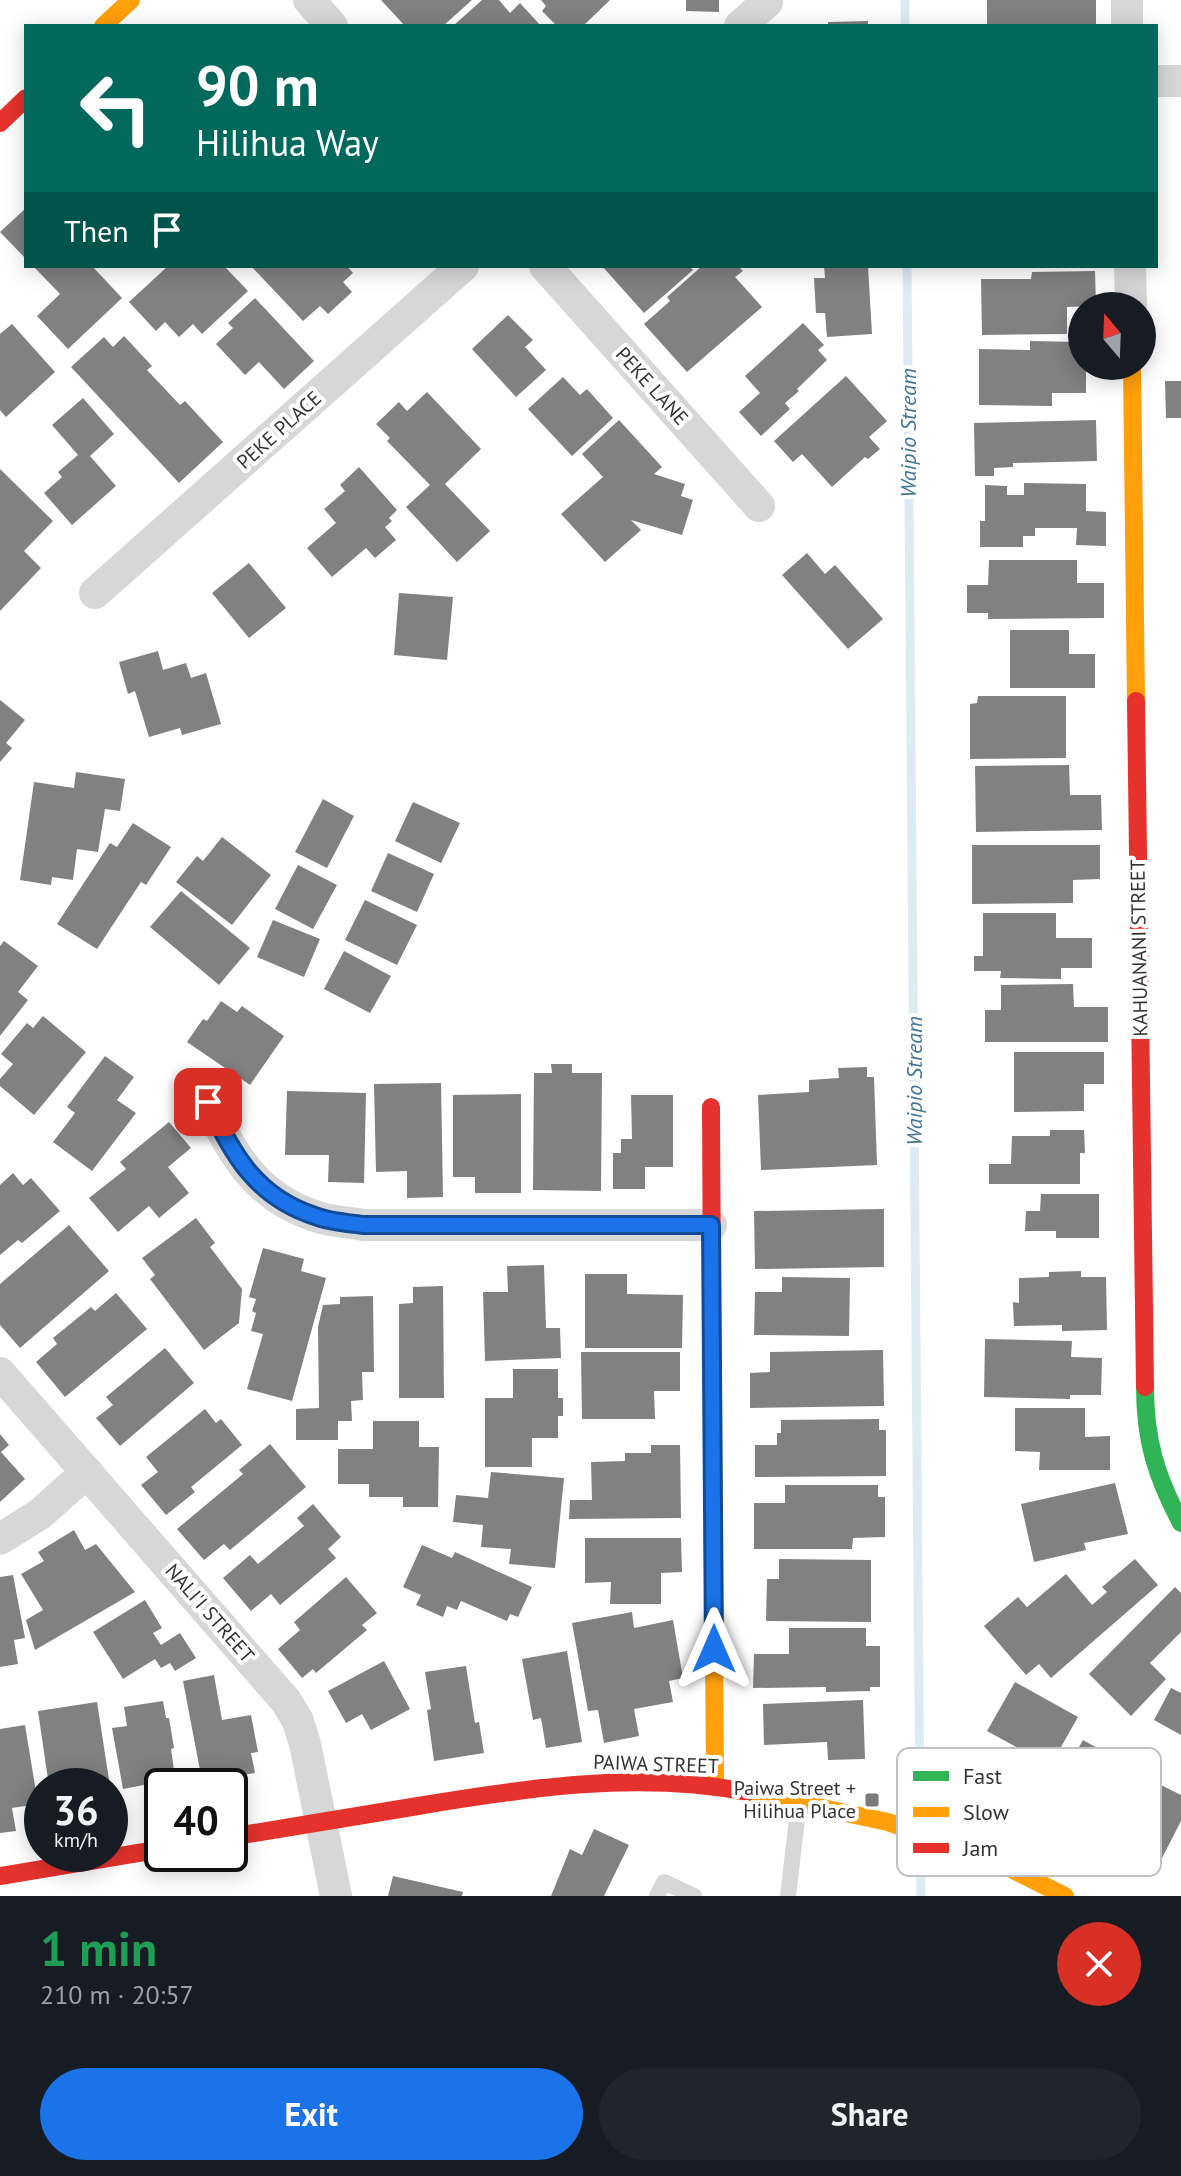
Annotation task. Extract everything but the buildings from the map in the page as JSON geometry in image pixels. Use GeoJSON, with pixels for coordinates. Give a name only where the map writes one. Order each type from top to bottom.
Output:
{"type":"FeatureCollection","features":[{"type":"Feature","properties":{"kind":"street"},"geometry":{"type":"LineString","coordinates":[[105,24],[131,0]]}},
{"type":"Feature","properties":{"kind":"street"},"geometry":{"type":"LineString","coordinates":[[309,0],[330,24]]}},
{"type":"Feature","properties":{"kind":"street"},"geometry":{"type":"LineString","coordinates":[[1127,0],[1127,24]]}},
{"type":"Feature","properties":{"kind":"street"},"geometry":{"type":"LineString","coordinates":[[742,24],[767,2]]}},
{"type":"Feature","properties":{"kind":"street"},"geometry":{"type":"LineString","coordinates":[[1158,81],[1181,81]]}},
{"type":"Feature","properties":{"kind":"street"},"geometry":{"type":"LineString","coordinates":[[0,123],[24,100]]}},
{"type":"Feature","properties":{"kind":"street","name":"PEKE PLACE"},"geometry":{"type":"LineString","coordinates":[[95,593],[461,268]]}},
{"type":"Feature","properties":{"kind":"street","name":"PEKE LANE"},"geometry":{"type":"LineString","coordinates":[[547,268],[759,506]]}},
{"type":"Feature","properties":{"kind":"street"},"geometry":{"type":"LineString","coordinates":[[1130,268],[1131,292]]}},
{"type":"Feature","properties":{"kind":"street","name":"KAHUANANI STREET"},"geometry":{"type":"LineString","coordinates":[[1132,380],[1145,1422],[1165,1495],[1181,1523]]}},
{"type":"Feature","properties":{"kind":"street"},"geometry":{"type":"LineString","coordinates":[[208,1102],[242,1166],[274,1196],[315,1217],[364,1225],[711,1225]]}},
{"type":"Feature","properties":{"kind":"street"},"geometry":{"type":"LineString","coordinates":[[711,1107],[715,1786]]}},
{"type":"Feature","properties":{"kind":"street","name":"NALI'I STREET"},"geometry":{"type":"LineString","coordinates":[[0,1373],[286,1701],[298,1721],[305,1744],[336,1896]]}},
{"type":"Feature","properties":{"kind":"street"},"geometry":{"type":"LineString","coordinates":[[0,1539],[40,1514],[87,1472]]}},
{"type":"Feature","properties":{"kind":"street","name":"PAIWA STREET"},"geometry":{"type":"LineString","coordinates":[[248,1834],[513,1790],[648,1782],[715,1786],[897,1825]]}},
{"type":"Feature","properties":{"kind":"street"},"geometry":{"type":"LineString","coordinates":[[0,1876],[144,1852]]}},
{"type":"Feature","properties":{"kind":"street","name":"PAIWA STREET"},"geometry":{"type":"LineString","coordinates":[[1022,1876],[1065,1896]]}},
{"type":"Feature","properties":{"kind":"lane"},"geometry":{"type":"LineString","coordinates":[[788,1896],[799,1802]]}},
{"type":"Feature","properties":{"kind":"lane"},"geometry":{"type":"LineString","coordinates":[[657,1896],[664,1882],[694,1896]]}},
{"type":"Feature","properties":{"kind":"waterway","name":"Waipio Stream"},"geometry":{"type":"LineString","coordinates":[[905,0],[905,24]]}},
{"type":"Feature","properties":{"kind":"waterway","name":"Waipio Stream"},"geometry":{"type":"LineString","coordinates":[[907,268],[919,1748]]}},
{"type":"Feature","properties":{"kind":"waterway","name":"Waipio Stream"},"geometry":{"type":"LineString","coordinates":[[921,1876],[921,1896]]}},
{"type":"Feature","properties":{"kind":"traffic: fast"},"geometry":{"type":"LineString","coordinates":[[1145,1387],[1147,1424],[1154,1457],[1181,1523]]}},
{"type":"Feature","properties":{"kind":"traffic: slow"},"geometry":{"type":"LineString","coordinates":[[105,24],[131,0]]}},
{"type":"Feature","properties":{"kind":"traffic: slow"},"geometry":{"type":"LineString","coordinates":[[1132,380],[1136,701]]}},
{"type":"Feature","properties":{"kind":"traffic: slow"},"geometry":{"type":"LineString","coordinates":[[713,1499],[715,1786]]}},
{"type":"Feature","properties":{"kind":"traffic: slow"},"geometry":{"type":"LineString","coordinates":[[747,1792],[897,1825]]}},
{"type":"Feature","properties":{"kind":"traffic: slow"},"geometry":{"type":"LineString","coordinates":[[1025,1876],[1065,1896]]}},
{"type":"Feature","properties":{"kind":"traffic: jam"},"geometry":{"type":"LineString","coordinates":[[0,123],[24,100]]}},
{"type":"Feature","properties":{"kind":"traffic: jam"},"geometry":{"type":"LineString","coordinates":[[1136,701],[1145,1387]]}},
{"type":"Feature","properties":{"kind":"traffic: jam"},"geometry":{"type":"LineString","coordinates":[[711,1107],[713,1499]]}},
{"type":"Feature","properties":{"kind":"traffic: jam"},"geometry":{"type":"LineString","coordinates":[[248,1834],[459,1799],[582,1784],[664,1783],[747,1792]]}},
{"type":"Feature","properties":{"kind":"traffic: jam"},"geometry":{"type":"LineString","coordinates":[[0,1876],[144,1852]]}},
{"type":"Feature","properties":{"kind":"place","name":"Paiwa Street + Hilihua Place"},"geometry":{"type":"Point","coordinates":[872,1800]}},
{"type":"Feature","properties":{"kind":"route"},"geometry":{"type":"LineString","coordinates":[[208,1102],[242,1166],[274,1196],[315,1217],[364,1225],[711,1225],[714,1649]]}}]}
